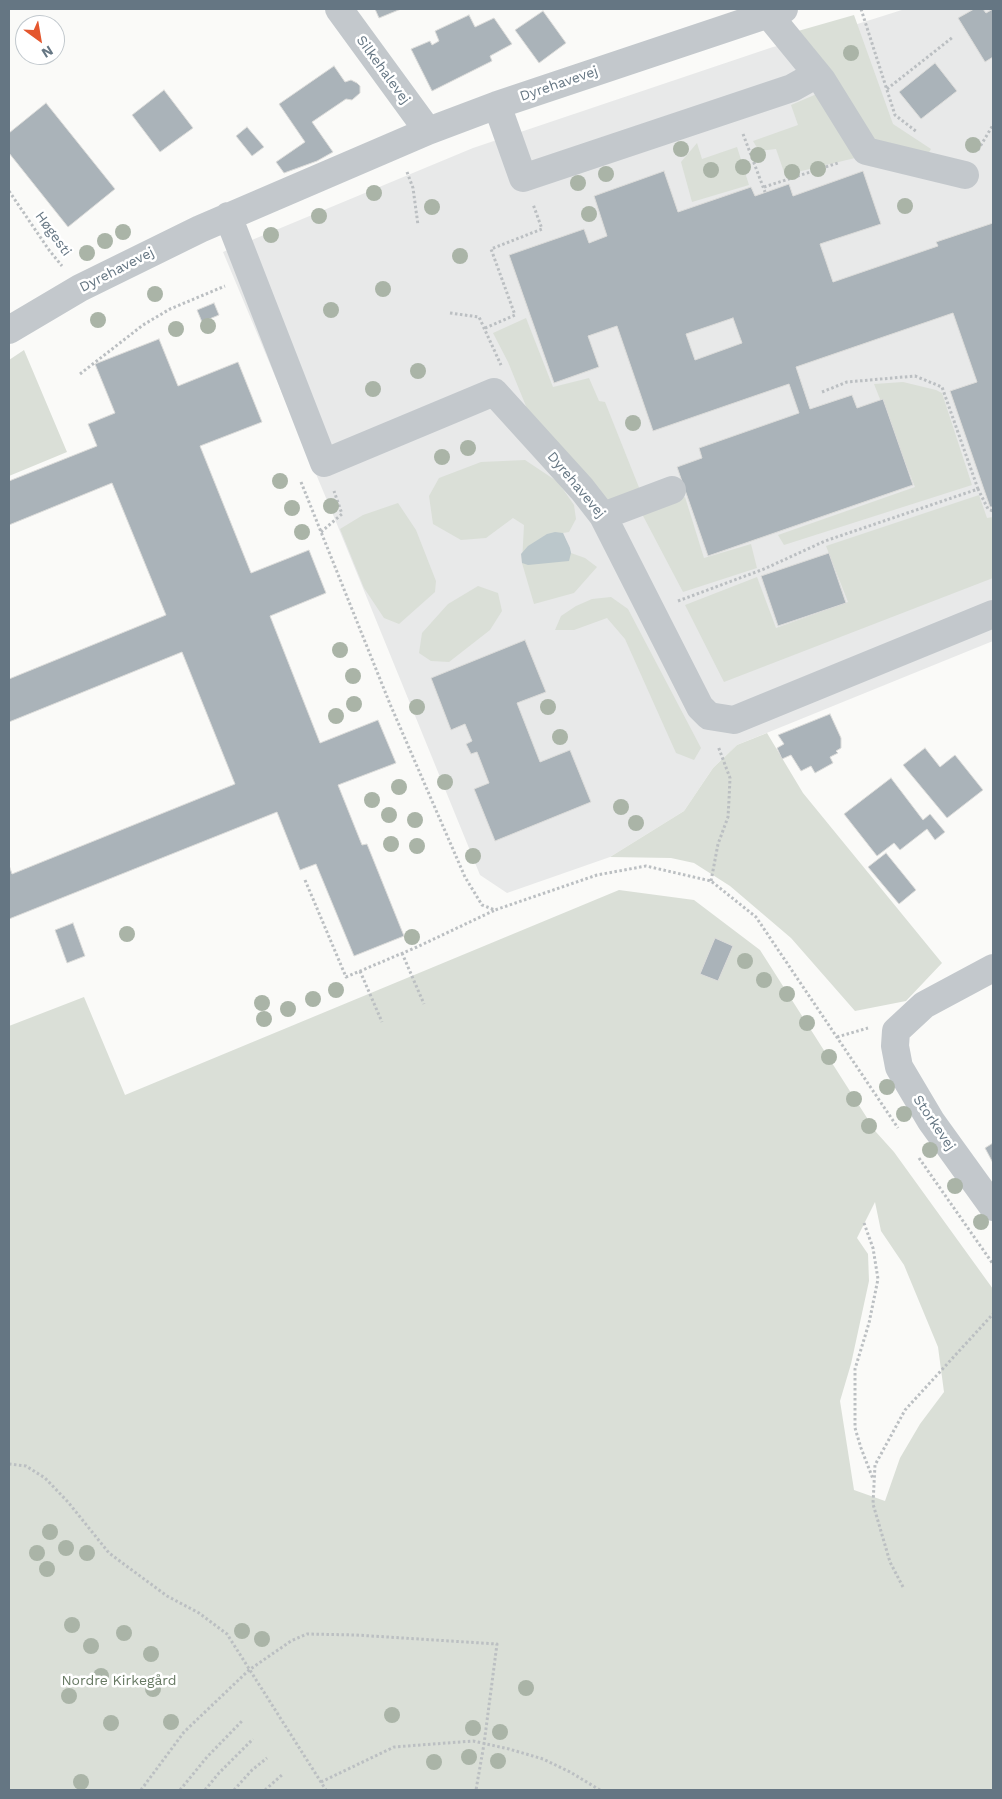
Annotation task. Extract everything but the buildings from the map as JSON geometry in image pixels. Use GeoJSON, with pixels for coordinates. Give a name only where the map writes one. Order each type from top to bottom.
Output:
{"type":"FeatureCollection","features":[{"type":"Feature","properties":{"kind":"street","name":"Silkehalevej"},"geometry":{"type":"LineString","coordinates":[[339,9],[428,131]]}},
{"type":"Feature","properties":{"kind":"street","name":"Dyrehavevej"},"geometry":{"type":"LineString","coordinates":[[9,330],[80,288],[228,216],[396,144],[497,106],[776,11]]}},
{"type":"Feature","properties":{"kind":"street"},"geometry":{"type":"LineString","coordinates":[[776,11],[866,151],[965,175]]}},
{"type":"Feature","properties":{"kind":"street"},"geometry":{"type":"LineString","coordinates":[[497,106],[523,178],[792,88],[816,74]]}},
{"type":"Feature","properties":{"kind":"street"},"geometry":{"type":"LineString","coordinates":[[228,216],[324,463],[494,392]]}},
{"type":"Feature","properties":{"kind":"street","name":"Dyrehavevej"},"geometry":{"type":"LineString","coordinates":[[494,392],[582,489],[603,516],[700,707],[709,716]]}},
{"type":"Feature","properties":{"kind":"street"},"geometry":{"type":"LineString","coordinates":[[603,516],[672,490]]}},
{"type":"Feature","properties":{"kind":"street"},"geometry":{"type":"LineString","coordinates":[[709,716],[734,720],[993,614]]}},
{"type":"Feature","properties":{"kind":"street","name":"Storkevej"},"geometry":{"type":"LineString","coordinates":[[993,968],[924,1005],[896,1031],[895,1046],[899,1067],[930,1121],[993,1207]]}},
{"type":"Feature","properties":{"kind":"path"},"geometry":{"type":"LineString","coordinates":[[861,9],[895,115],[924,137]]}},
{"type":"Feature","properties":{"kind":"path"},"geometry":{"type":"LineString","coordinates":[[887,89],[953,37]]}},
{"type":"Feature","properties":{"kind":"path"},"geometry":{"type":"LineString","coordinates":[[733,107],[765,192]]}},
{"type":"Feature","properties":{"kind":"path"},"geometry":{"type":"LineString","coordinates":[[396,144],[413,188],[418,225]]}},
{"type":"Feature","properties":{"kind":"path"},"geometry":{"type":"LineString","coordinates":[[764,187],[838,162],[858,165],[866,151]]}},
{"type":"Feature","properties":{"kind":"path"},"geometry":{"type":"LineString","coordinates":[[485,328],[515,315],[491,249],[542,229],[523,178]]}},
{"type":"Feature","properties":{"kind":"path","name":"Høgesti"},"geometry":{"type":"LineString","coordinates":[[9,191],[49,250],[80,288]]}},
{"type":"Feature","properties":{"kind":"path"},"geometry":{"type":"LineString","coordinates":[[80,374],[143,325],[170,309],[251,275]]}},
{"type":"Feature","properties":{"kind":"path"},"geometry":{"type":"LineString","coordinates":[[220,279],[226,296]]}},
{"type":"Feature","properties":{"kind":"path"},"geometry":{"type":"LineString","coordinates":[[450,313],[480,316],[501,363],[494,392]]}},
{"type":"Feature","properties":{"kind":"path"},"geometry":{"type":"LineString","coordinates":[[822,392],[847,382],[915,376],[942,387],[978,489],[988,509],[993,511]]}},
{"type":"Feature","properties":{"kind":"path"},"geometry":{"type":"LineString","coordinates":[[321,532],[342,514],[324,463]]}},
{"type":"Feature","properties":{"kind":"path"},"geometry":{"type":"LineString","coordinates":[[299,478],[390,704],[465,877],[482,905],[495,910]]}},
{"type":"Feature","properties":{"kind":"path"},"geometry":{"type":"LineString","coordinates":[[651,610],[764,569],[825,541],[978,489]]}},
{"type":"Feature","properties":{"kind":"path"},"geometry":{"type":"LineString","coordinates":[[709,716],[730,778],[728,817],[718,844],[711,881]]}},
{"type":"Feature","properties":{"kind":"path"},"geometry":{"type":"LineString","coordinates":[[305,880],[346,977],[495,910],[597,875],[646,866],[711,881],[756,917],[903,1134]]}},
{"type":"Feature","properties":{"kind":"path"},"geometry":{"type":"LineString","coordinates":[[402,953],[424,1004]]}},
{"type":"Feature","properties":{"kind":"path"},"geometry":{"type":"LineString","coordinates":[[360,971],[382,1022]]}},
{"type":"Feature","properties":{"kind":"path"},"geometry":{"type":"LineString","coordinates":[[914,1151],[993,1264]]}},
{"type":"Feature","properties":{"kind":"path"},"geometry":{"type":"LineString","coordinates":[[864,1223],[873,1248],[878,1279],[869,1323],[855,1369],[855,1428],[860,1448],[874,1482]]}},
{"type":"Feature","properties":{"kind":"path"},"geometry":{"type":"LineString","coordinates":[[903,1587],[890,1562],[872,1504],[875,1465],[905,1410],[993,1314]]}},
{"type":"Feature","properties":{"kind":"path"},"geometry":{"type":"LineString","coordinates":[[9,1464],[26,1466],[45,1478],[68,1502],[109,1553],[167,1596],[198,1613],[227,1634],[326,1790]]}},
{"type":"Feature","properties":{"kind":"path"},"geometry":{"type":"LineString","coordinates":[[141,1790],[184,1732],[250,1670],[291,1641],[307,1634],[356,1635],[497,1644],[476,1790]]}},
{"type":"Feature","properties":{"kind":"path"},"geometry":{"type":"LineString","coordinates":[[180,1790],[212,1752],[242,1721]]}},
{"type":"Feature","properties":{"kind":"path"},"geometry":{"type":"LineString","coordinates":[[205,1790],[253,1739]]}},
{"type":"Feature","properties":{"kind":"path"},"geometry":{"type":"LineString","coordinates":[[321,1782],[394,1747],[473,1741],[509,1748],[543,1759],[600,1790]]}},
{"type":"Feature","properties":{"kind":"path"},"geometry":{"type":"LineString","coordinates":[[234,1790],[252,1770],[267,1758]]}},
{"type":"Feature","properties":{"kind":"path"},"geometry":{"type":"LineString","coordinates":[[265,1790],[283,1774]]}},
{"type":"Feature","properties":{"kind":"shaded area"},"geometry":{"type":"Polygon","coordinates":[[[905,9],[993,9],[993,641],[737,745],[713,768],[684,811],[610,857],[507,893],[480,875],[334,517],[223,252],[473,148],[773,47],[810,39],[905,9]]]}},
{"type":"Feature","properties":{"kind":"shaded area"},"geometry":{"type":"Polygon","coordinates":[[[563,533],[570,548],[569,561],[528,565],[522,563],[521,554],[528,546],[547,534],[563,533]]]}},
{"type":"Feature","properties":{"kind":"green space"},"geometry":{"type":"Polygon","coordinates":[[[854,15],[893,124],[931,149],[927,156],[865,138],[798,31],[854,15]]]}},
{"type":"Feature","properties":{"kind":"green space"},"geometry":{"type":"Polygon","coordinates":[[[819,93],[855,158],[785,175],[776,149],[759,151],[753,141],[798,125],[791,105],[819,93]]]}},
{"type":"Feature","properties":{"kind":"green space"},"geometry":{"type":"Polygon","coordinates":[[[697,143],[702,159],[737,147],[749,185],[692,202],[681,162],[697,143]]]}},
{"type":"Feature","properties":{"kind":"green space"},"geometry":{"type":"Polygon","coordinates":[[[526,318],[553,387],[589,378],[599,401],[605,402],[640,490],[609,503],[530,416],[508,362],[493,333],[526,318]]]}},
{"type":"Feature","properties":{"kind":"green space"},"geometry":{"type":"Polygon","coordinates":[[[24,350],[67,452],[9,476],[9,360],[24,350]]]}},
{"type":"Feature","properties":{"kind":"green space"},"geometry":{"type":"Polygon","coordinates":[[[903,382],[942,393],[972,485],[784,545],[778,535],[915,487],[874,384],[903,382]]]}},
{"type":"Feature","properties":{"kind":"green space"},"geometry":{"type":"Polygon","coordinates":[[[525,460],[558,482],[574,505],[576,519],[569,532],[563,533],[571,553],[585,558],[597,567],[574,593],[534,604],[522,563],[524,525],[513,518],[486,538],[461,540],[433,524],[429,496],[439,478],[481,462],[525,460]]]}},
{"type":"Feature","properties":{"kind":"green space"},"geometry":{"type":"Polygon","coordinates":[[[979,495],[987,518],[993,517],[993,578],[724,682],[685,605],[757,577],[776,628],[848,602],[826,546],[979,495]]]}},
{"type":"Feature","properties":{"kind":"green space"},"geometry":{"type":"Polygon","coordinates":[[[685,497],[704,558],[751,544],[757,568],[683,592],[641,512],[685,497]]]}},
{"type":"Feature","properties":{"kind":"green space"},"geometry":{"type":"Polygon","coordinates":[[[398,503],[416,530],[436,581],[435,592],[399,624],[384,618],[364,588],[340,529],[363,515],[398,503]]]}},
{"type":"Feature","properties":{"kind":"green space"},"geometry":{"type":"Polygon","coordinates":[[[478,586],[498,593],[502,611],[490,630],[449,662],[431,661],[419,653],[422,633],[448,604],[478,586]]]}},
{"type":"Feature","properties":{"kind":"green space"},"geometry":{"type":"Polygon","coordinates":[[[611,597],[628,609],[701,748],[694,760],[676,753],[625,639],[607,618],[574,630],[555,630],[561,616],[576,606],[592,599],[611,597]]]}},
{"type":"Feature","properties":{"kind":"green space"},"geometry":{"type":"Polygon","coordinates":[[[767,733],[803,793],[942,963],[906,1001],[855,1011],[791,938],[730,886],[694,863],[671,858],[610,857],[684,811],[713,768],[737,745],[767,733]]]}},
{"type":"Feature","properties":{"kind":"green space","name":"Nordre Kirkegård"},"geometry":{"type":"Polygon","coordinates":[[[619,890],[694,900],[760,950],[876,1132],[894,1152],[993,1289],[993,1790],[9,1790],[9,1026],[84,997],[125,1095],[619,890]],[[875,1202],[857,1238],[868,1254],[869,1281],[851,1364],[840,1401],[854,1490],[885,1501],[900,1458],[920,1424],[944,1392],[938,1347],[904,1265],[881,1231],[875,1202]]]}}]}
